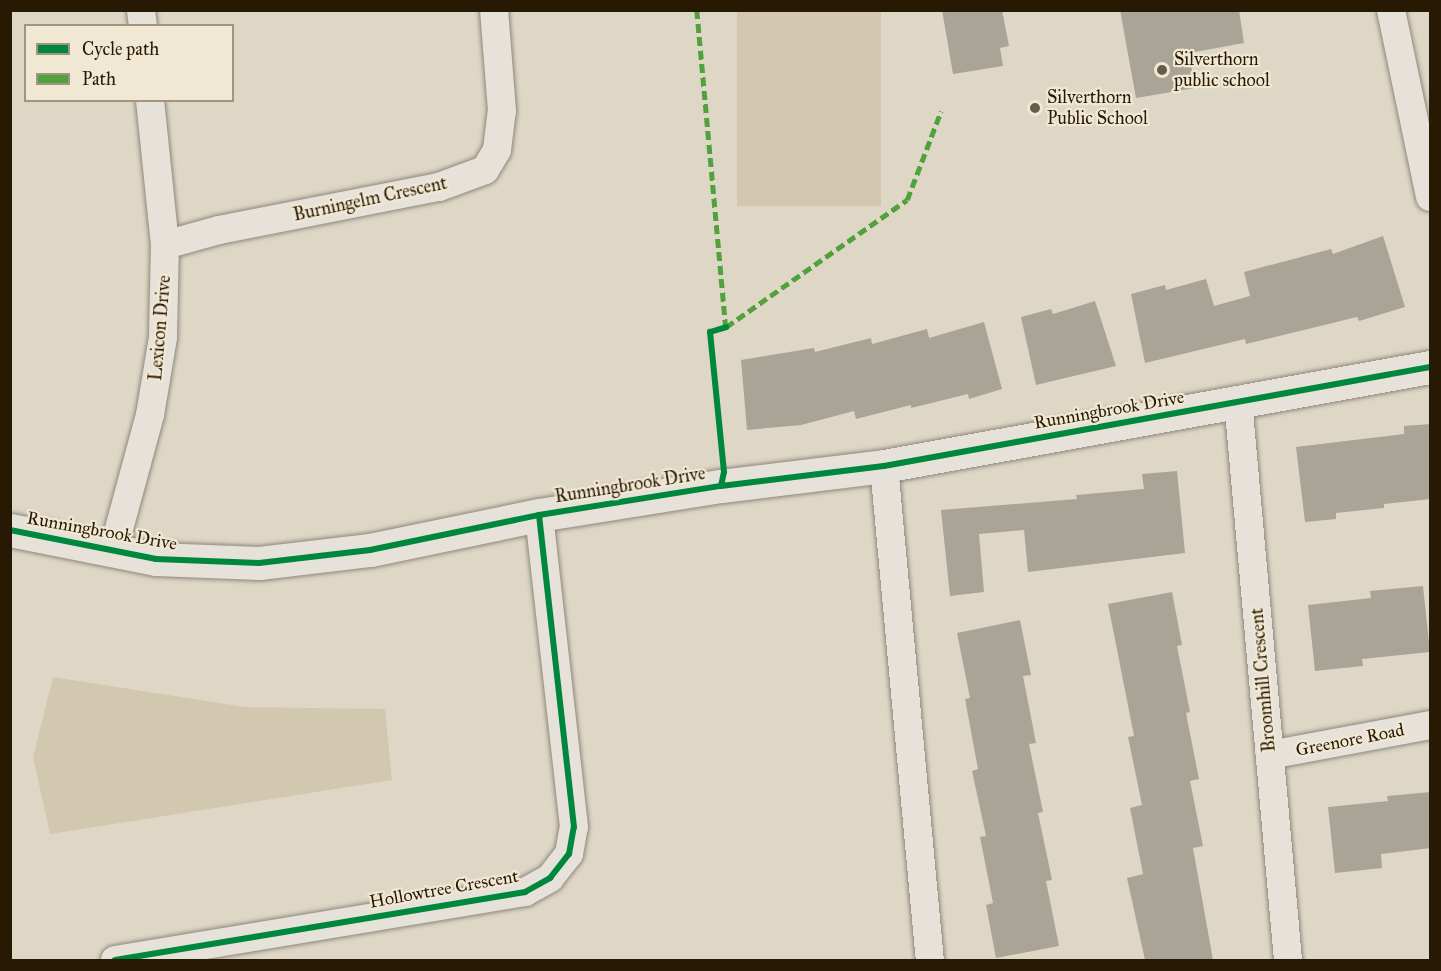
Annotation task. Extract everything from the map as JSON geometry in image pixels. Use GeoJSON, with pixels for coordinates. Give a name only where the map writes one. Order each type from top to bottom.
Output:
{"type":"FeatureCollection","features":[{"type":"Feature","properties":{"kind":"street","name":"Burningelm Crescent"},"geometry":{"type":"LineString","coordinates":[[165,245],[219,230],[439,187],[485,170],[497,150],[502,111],[494,10]]}},
{"type":"Feature","properties":{"kind":"street"},"geometry":{"type":"LineString","coordinates":[[1391,10],[1431,197]]}},
{"type":"Feature","properties":{"kind":"street","name":"Lexicon Drive"},"geometry":{"type":"LineString","coordinates":[[113,551],[150,415],[159,359],[165,245],[150,102]]}},
{"type":"Feature","properties":{"kind":"street","name":"Runningbrook Drive"},"geometry":{"type":"LineString","coordinates":[[10,530],[156,558],[259,563],[370,550],[539,515],[721,486],[884,466],[1238,400],[1431,367]]}},
{"type":"Feature","properties":{"kind":"street","name":"Broomhill Crescent"},"geometry":{"type":"LineString","coordinates":[[1238,400],[1288,960]]}},
{"type":"Feature","properties":{"kind":"street"},"geometry":{"type":"LineString","coordinates":[[884,466],[930,960]]}},
{"type":"Feature","properties":{"kind":"street","name":"Hollowtree Crescent"},"geometry":{"type":"LineString","coordinates":[[115,960],[525,892],[550,878],[569,854],[574,827],[539,515]]}},
{"type":"Feature","properties":{"kind":"street","name":"Greenore Road"},"geometry":{"type":"LineString","coordinates":[[1270,755],[1431,725]]}},
{"type":"Feature","properties":{"kind":"shaded area"},"geometry":{"type":"Polygon","coordinates":[[[737,11],[881,11],[881,206],[737,206],[737,11]]]}},
{"type":"Feature","properties":{"kind":"shaded area"},"geometry":{"type":"Polygon","coordinates":[[[53,677],[245,707],[385,709],[392,780],[50,834],[33,757],[53,677]]]}},
{"type":"Feature","properties":{"kind":"building","name":"Silverthorn public school"},"geometry":{"type":"Polygon","coordinates":[[[942,10],[1002,10],[1009,46],[1000,48],[1003,66],[953,74],[942,10]]]}},
{"type":"Feature","properties":{"kind":"building","name":"Silverthorn public school"},"geometry":{"type":"Polygon","coordinates":[[[1120,10],[1239,10],[1244,43],[1189,53],[1195,88],[1136,98],[1120,10]]]}},
{"type":"Feature","properties":{"kind":"building"},"geometry":{"type":"Polygon","coordinates":[[[1383,236],[1405,307],[1359,321],[1357,317],[1246,344],[1245,339],[1145,363],[1131,294],[1165,285],[1166,290],[1206,279],[1214,306],[1250,296],[1244,272],[1331,249],[1333,254],[1383,236]]]}},
{"type":"Feature","properties":{"kind":"building"},"geometry":{"type":"Polygon","coordinates":[[[1095,301],[1116,366],[1036,385],[1021,317],[1051,309],[1053,314],[1095,301]]]}},
{"type":"Feature","properties":{"kind":"building"},"geometry":{"type":"Polygon","coordinates":[[[984,322],[1002,389],[969,399],[968,394],[856,419],[854,411],[801,425],[747,430],[741,360],[814,348],[815,352],[871,338],[872,344],[927,329],[929,338],[984,322]]]}},
{"type":"Feature","properties":{"kind":"building"},"geometry":{"type":"Polygon","coordinates":[[[1431,424],[1431,499],[1384,504],[1384,508],[1336,513],[1336,519],[1305,522],[1296,447],[1404,434],[1404,426],[1431,424]]]}},
{"type":"Feature","properties":{"kind":"building"},"geometry":{"type":"Polygon","coordinates":[[[1177,471],[1185,553],[1028,572],[1024,530],[979,534],[984,592],[950,596],[941,510],[1077,499],[1076,495],[1144,489],[1142,474],[1177,471]]]}},
{"type":"Feature","properties":{"kind":"building"},"geometry":{"type":"Polygon","coordinates":[[[1423,586],[1430,652],[1362,659],[1363,666],[1315,671],[1308,605],[1371,598],[1370,591],[1423,586]]]}},
{"type":"Feature","properties":{"kind":"building"},"geometry":{"type":"Polygon","coordinates":[[[1172,592],[1182,645],[1177,646],[1190,712],[1186,713],[1199,779],[1190,781],[1203,846],[1193,848],[1213,960],[1145,960],[1127,878],[1143,874],[1130,808],[1142,805],[1128,737],[1134,736],[1108,604],[1172,592]]]}},
{"type":"Feature","properties":{"kind":"building"},"geometry":{"type":"Polygon","coordinates":[[[1020,620],[1031,675],[1023,676],[1036,743],[1029,744],[1043,812],[1038,813],[1052,880],[1046,881],[1059,946],[996,958],[986,905],[993,903],[980,837],[986,836],[972,771],[978,769],[965,699],[970,698],[957,633],[1020,620]]]}},
{"type":"Feature","properties":{"kind":"building"},"geometry":{"type":"Polygon","coordinates":[[[1431,792],[1431,848],[1381,854],[1382,868],[1335,873],[1328,807],[1388,801],[1387,796],[1431,792]]]}},
{"type":"Feature","properties":{"kind":"marked path"},"geometry":{"type":"LineString","coordinates":[[697,10],[726,327],[907,200],[941,111]]}},
{"type":"Feature","properties":{"kind":"cycle path"},"geometry":{"type":"LineString","coordinates":[[721,486],[724,472],[710,332],[726,327]]}},
{"type":"Feature","properties":{"kind":"cycle path"},"geometry":{"type":"LineString","coordinates":[[10,530],[156,559],[259,563],[370,550],[539,515],[721,486],[884,466],[1430,367]]}},
{"type":"Feature","properties":{"kind":"cycle path"},"geometry":{"type":"LineString","coordinates":[[115,960],[525,892],[550,878],[569,854],[574,827],[539,515]]}},
{"type":"Feature","properties":{"kind":"place","name":"Silverthorn public school"},"geometry":{"type":"Point","coordinates":[1162,70]}},
{"type":"Feature","properties":{"kind":"place","name":"Silverthorn Public School"},"geometry":{"type":"Point","coordinates":[1035,108]}}]}
